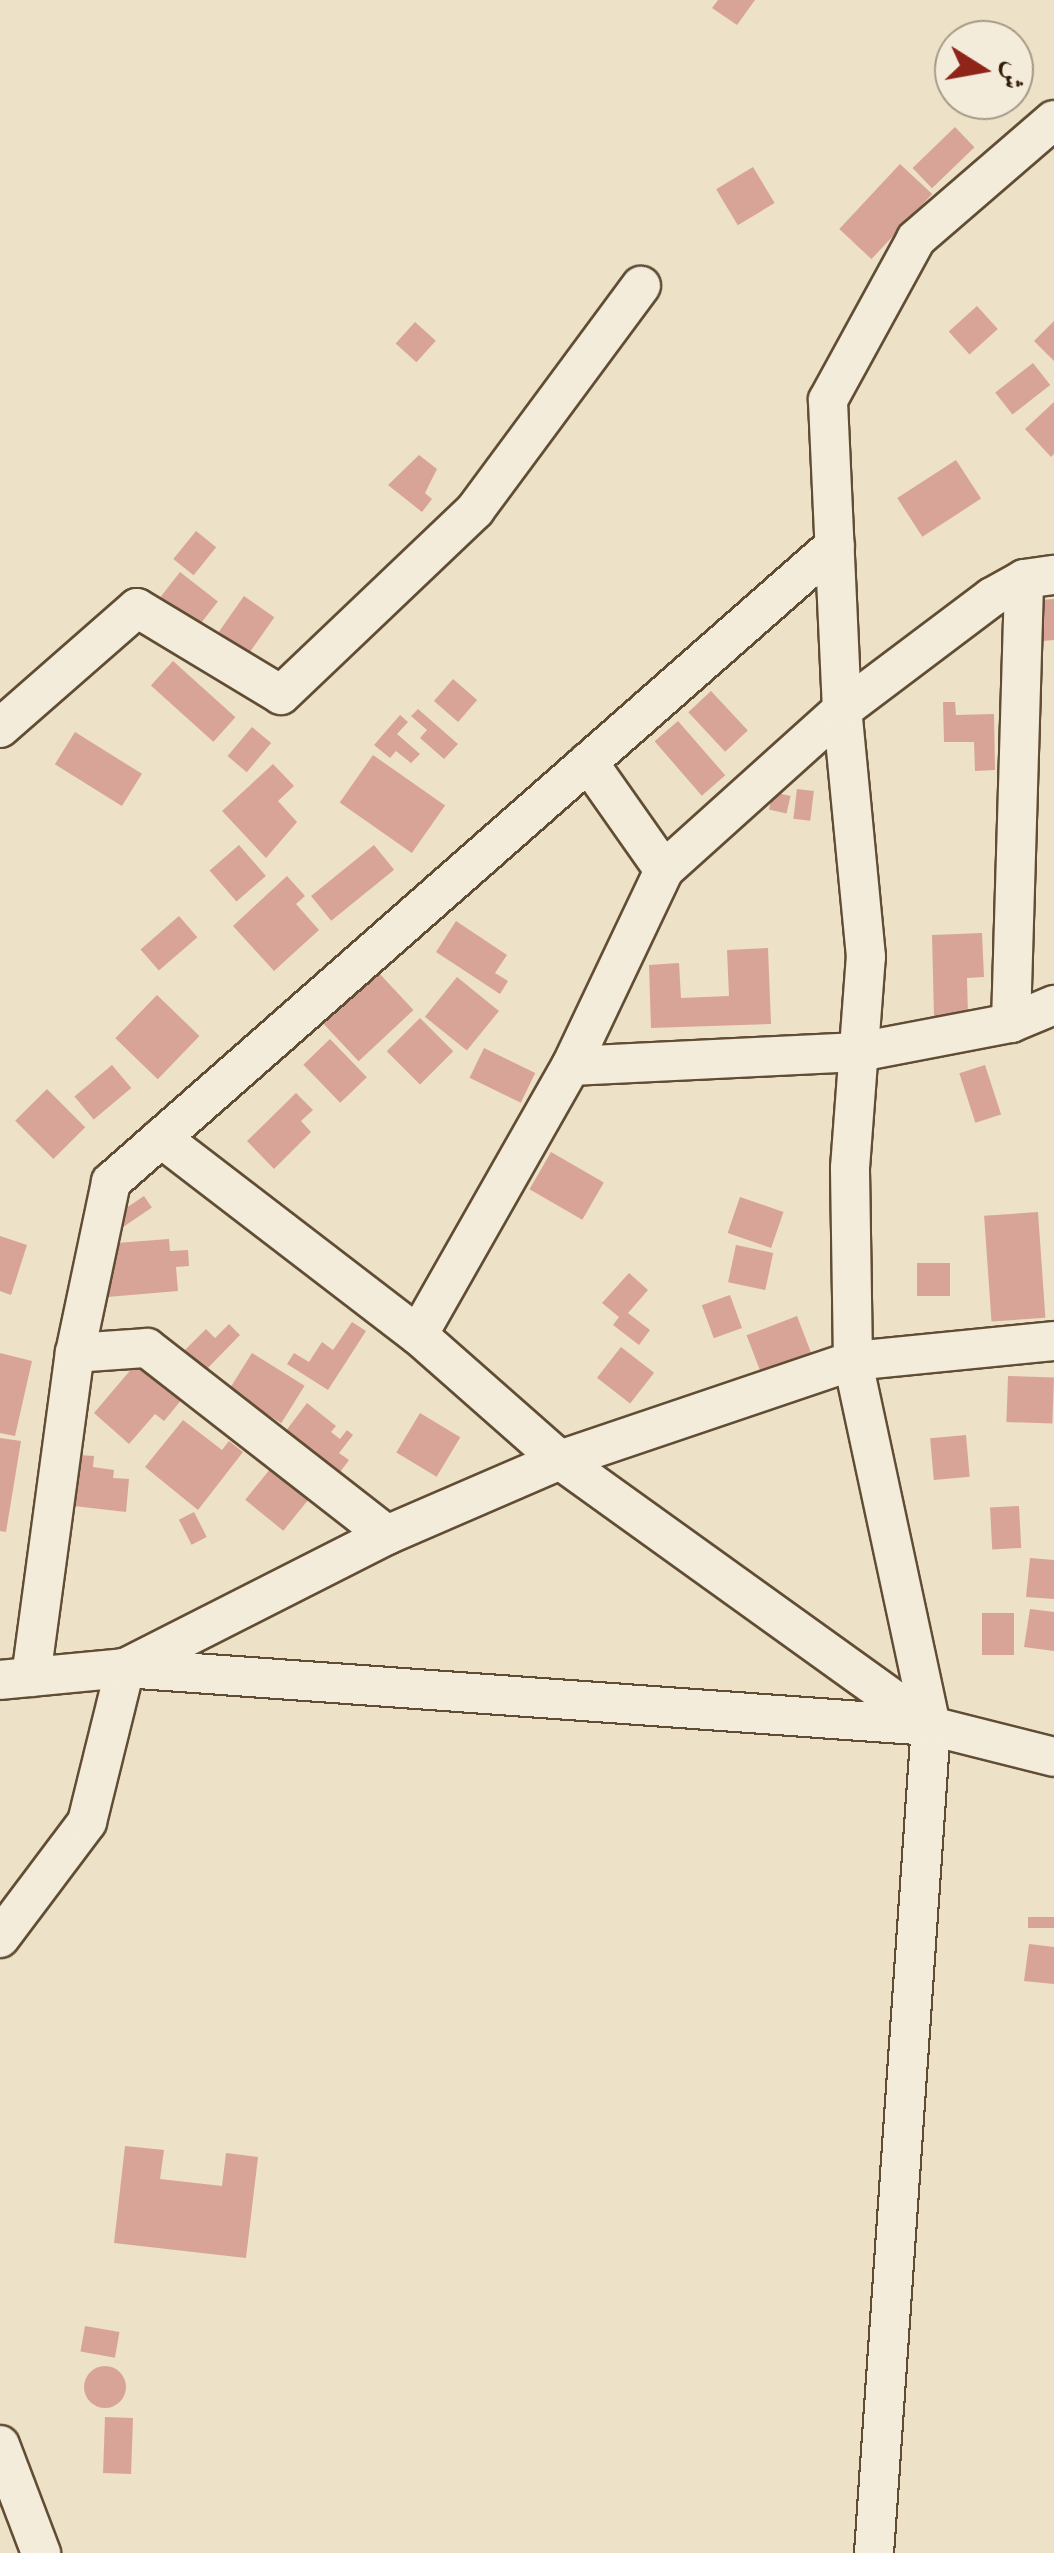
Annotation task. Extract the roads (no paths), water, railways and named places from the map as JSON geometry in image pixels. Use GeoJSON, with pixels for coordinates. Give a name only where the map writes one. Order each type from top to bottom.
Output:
{"type":"FeatureCollection","features":[{"type":"Feature","properties":{"kind":"street"},"geometry":{"type":"LineString","coordinates":[[874,2553],[931,1726],[853,1361],[850,1168],[866,957],[842,710],[828,400],[916,240],[1054,120]]}},
{"type":"Feature","properties":{"kind":"street"},"geometry":{"type":"LineString","coordinates":[[0,728],[137,608],[281,695],[475,510],[640,286]]}},
{"type":"Feature","properties":{"kind":"street"},"geometry":{"type":"LineString","coordinates":[[835,545],[111,1182],[75,1353],[16,1679],[125,1668],[931,1726],[1054,1757]]}},
{"type":"Feature","properties":{"kind":"street"},"geometry":{"type":"LineString","coordinates":[[418,1335],[572,1066],[664,870],[842,710],[1039,577]]}},
{"type":"Feature","properties":{"kind":"street"},"geometry":{"type":"LineString","coordinates":[[1011,1023],[1039,577]]}},
{"type":"Feature","properties":{"kind":"street"},"geometry":{"type":"LineString","coordinates":[[588,762],[664,870]]}},
{"type":"Feature","properties":{"kind":"street"},"geometry":{"type":"LineString","coordinates":[[572,1066],[859,1052],[1011,1023],[1054,1006]]}},
{"type":"Feature","properties":{"kind":"street"},"geometry":{"type":"LineString","coordinates":[[161,1138],[418,1335],[560,1460],[931,1726]]}},
{"type":"Feature","properties":{"kind":"street"},"geometry":{"type":"LineString","coordinates":[[0,1938],[87,1822],[125,1668],[387,1535],[560,1460],[853,1361],[1054,1341]]}},
{"type":"Feature","properties":{"kind":"street"},"geometry":{"type":"LineString","coordinates":[[75,1353],[146,1348],[387,1535]]}},
{"type":"Feature","properties":{"kind":"street"},"geometry":{"type":"LineString","coordinates":[[0,2446],[40,2553]]}}]}
